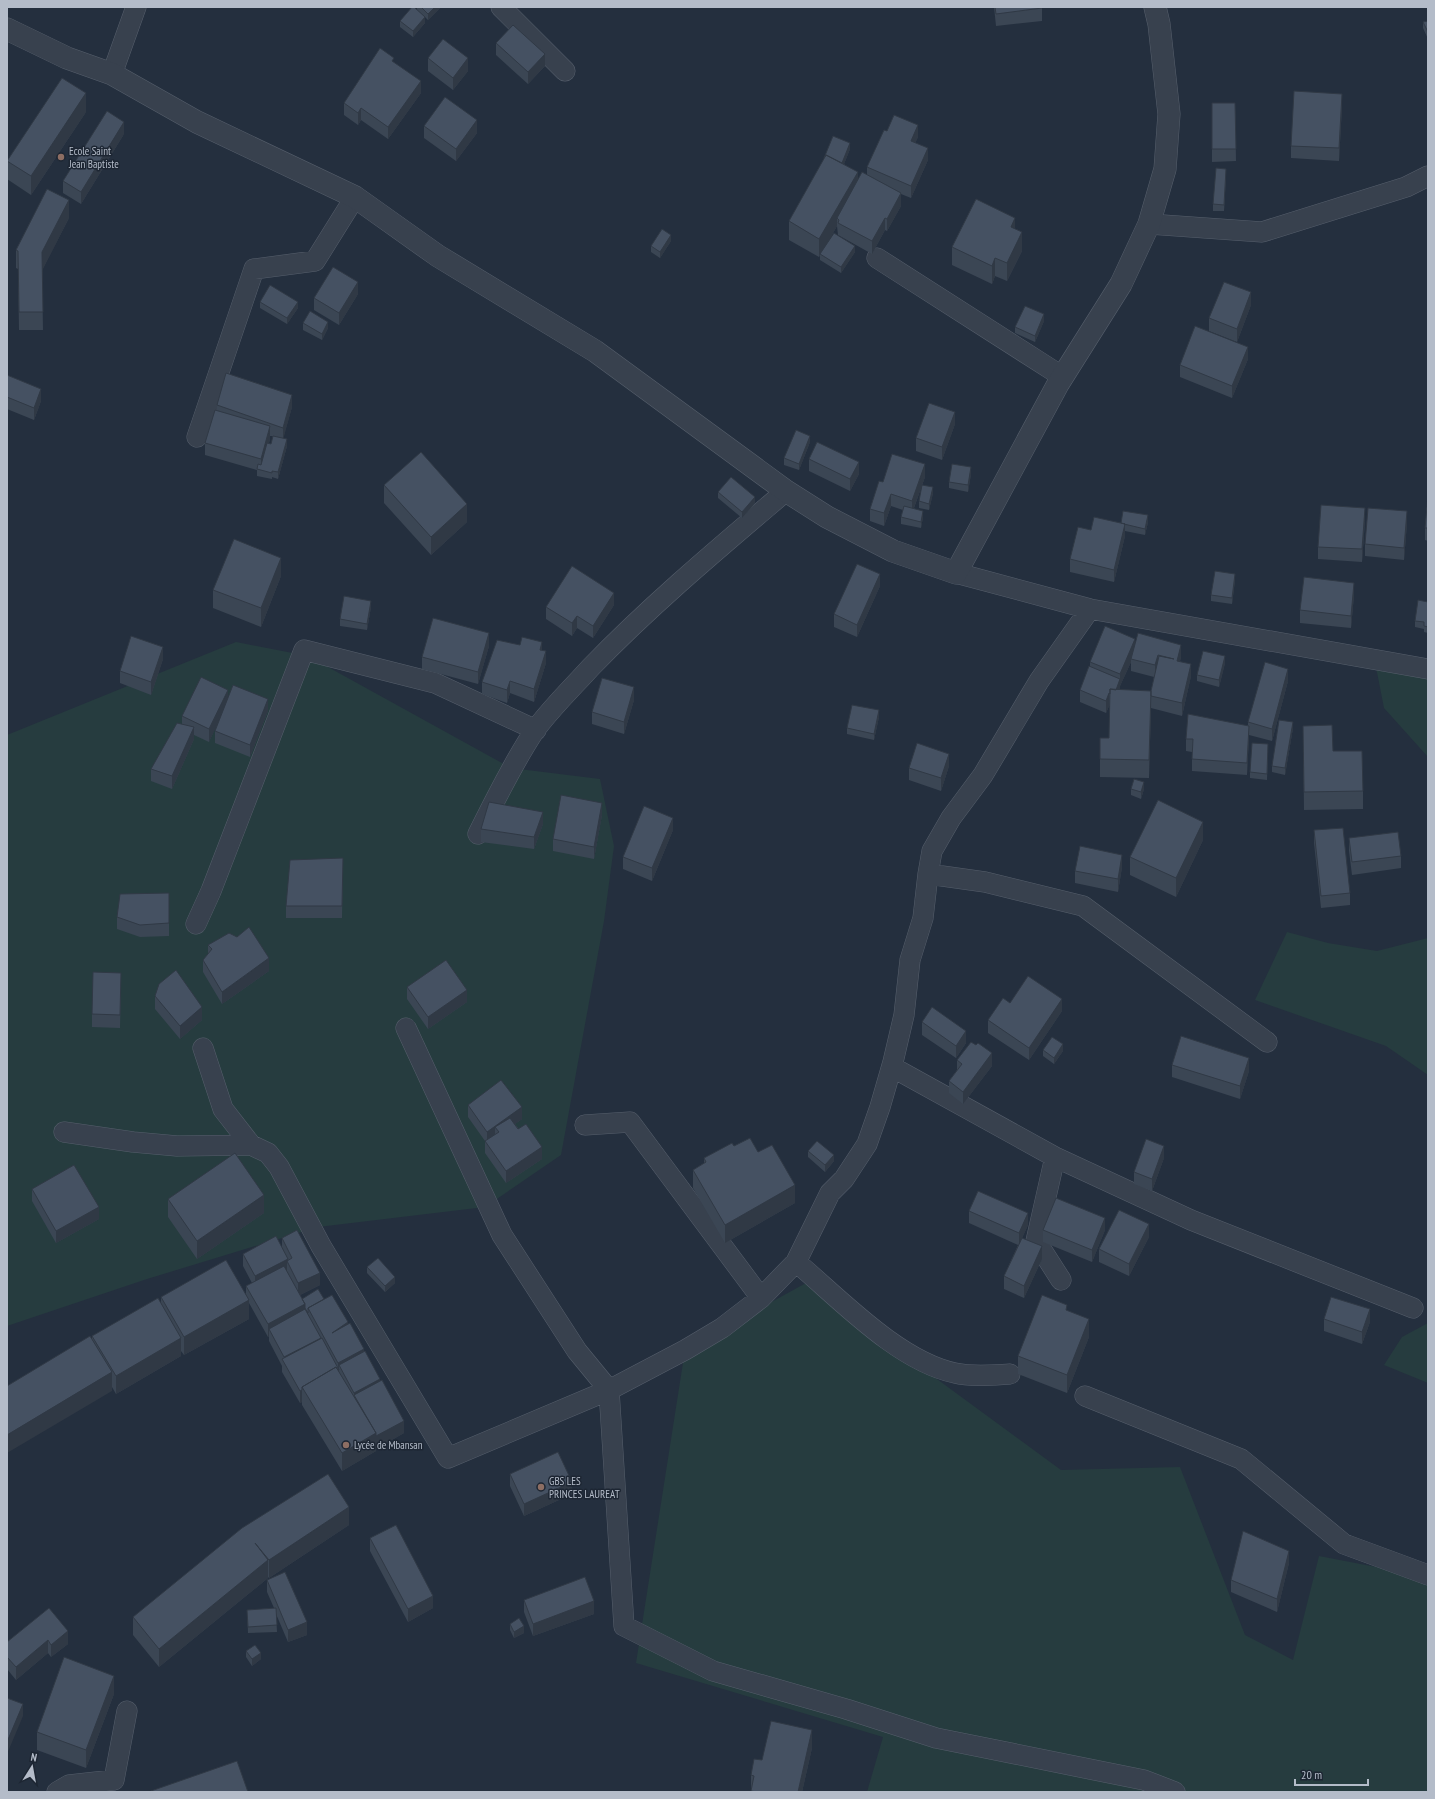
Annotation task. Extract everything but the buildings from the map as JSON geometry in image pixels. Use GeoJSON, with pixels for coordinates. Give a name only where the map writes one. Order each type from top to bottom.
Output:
{"type":"FeatureCollection","features":[{"type":"Feature","properties":{"kind":"street"},"geometry":{"type":"LineString","coordinates":[[112,74],[136,7]]}},
{"type":"Feature","properties":{"kind":"street"},"geometry":{"type":"LineString","coordinates":[[501,7],[565,71]]}},
{"type":"Feature","properties":{"kind":"street"},"geometry":{"type":"LineString","coordinates":[[956,573],[1063,377],[1121,284],[1149,224],[1165,169],[1169,114],[1159,24],[1155,7]]}},
{"type":"Feature","properties":{"kind":"street"},"geometry":{"type":"LineString","coordinates":[[7,30],[67,58],[112,74],[197,122],[355,197],[438,256],[595,351],[786,491],[827,518],[893,551],[956,573],[1090,609],[1428,669]]}},
{"type":"Feature","properties":{"kind":"street"},"geometry":{"type":"LineString","coordinates":[[1149,224],[1262,232],[1406,187],[1428,176]]}},
{"type":"Feature","properties":{"kind":"street"},"geometry":{"type":"LineString","coordinates":[[197,437],[254,269],[315,260],[355,197]]}},
{"type":"Feature","properties":{"kind":"street"},"geometry":{"type":"LineString","coordinates":[[878,258],[1063,377]]}},
{"type":"Feature","properties":{"kind":"street"},"geometry":{"type":"LineString","coordinates":[[478,834],[501,787],[536,730],[598,660],[664,596],[786,491]]}},
{"type":"Feature","properties":{"kind":"street"},"geometry":{"type":"LineString","coordinates":[[64,1132],[133,1142],[177,1146],[251,1146],[268,1153],[279,1167],[321,1246],[448,1458],[609,1390],[685,1350],[722,1328],[761,1298],[796,1262],[830,1193],[844,1179],[867,1144],[892,1067],[904,1015],[910,960],[923,918],[932,851],[951,818],[983,775],[1039,681],[1090,609]]}},
{"type":"Feature","properties":{"kind":"street"},"geometry":{"type":"LineString","coordinates":[[196,924],[211,891],[304,650],[435,683],[536,730]]}},
{"type":"Feature","properties":{"kind":"street"},"geometry":{"type":"LineString","coordinates":[[928,874],[985,882],[1084,906],[1267,1042]]}},
{"type":"Feature","properties":{"kind":"street"},"geometry":{"type":"LineString","coordinates":[[406,1028],[502,1235],[577,1351],[609,1390],[624,1626],[713,1671],[846,1709],[936,1738],[1144,1780],[1175,1792]]}},
{"type":"Feature","properties":{"kind":"street"},"geometry":{"type":"LineString","coordinates":[[203,1048],[223,1109],[251,1146]]}},
{"type":"Feature","properties":{"kind":"street"},"geometry":{"type":"LineString","coordinates":[[892,1067],[1055,1156],[1191,1220],[1412,1308]]}},
{"type":"Feature","properties":{"kind":"street"},"geometry":{"type":"LineString","coordinates":[[586,1125],[630,1122],[761,1298]]}},
{"type":"Feature","properties":{"kind":"street"},"geometry":{"type":"LineString","coordinates":[[1055,1156],[1036,1241],[1061,1280]]}},
{"type":"Feature","properties":{"kind":"street"},"geometry":{"type":"LineString","coordinates":[[796,1262],[882,1335],[924,1361],[955,1373],[1010,1374]]}},
{"type":"Feature","properties":{"kind":"street"},"geometry":{"type":"LineString","coordinates":[[1085,1396],[1241,1458],[1344,1544],[1428,1575]]}},
{"type":"Feature","properties":{"kind":"street"},"geometry":{"type":"LineString","coordinates":[[57,1792],[69,1785],[114,1780],[127,1711]]}},
{"type":"Feature","properties":{"kind":"green space"},"geometry":{"type":"Polygon","coordinates":[[[236,642],[308,656],[511,768],[600,779],[614,846],[604,921],[561,1155],[485,1207],[318,1227],[147,1279],[7,1326],[7,735],[236,642]]]}},
{"type":"Feature","properties":{"kind":"green space"},"geometry":{"type":"Polygon","coordinates":[[[1374,657],[1428,668],[1428,757],[1384,708],[1374,657]]]}},
{"type":"Feature","properties":{"kind":"green space"},"geometry":{"type":"Polygon","coordinates":[[[1287,932],[1328,943],[1377,951],[1428,938],[1428,1075],[1386,1046],[1255,1000],[1287,932]]]}},
{"type":"Feature","properties":{"kind":"green space"},"geometry":{"type":"Polygon","coordinates":[[[806,1283],[1061,1470],[1180,1467],[1245,1635],[1293,1660],[1319,1556],[1428,1577],[1428,1792],[867,1792],[883,1737],[636,1663],[685,1350],[806,1283]]]}},
{"type":"Feature","properties":{"kind":"green space"},"geometry":{"type":"Polygon","coordinates":[[[1428,1323],[1428,1383],[1384,1365],[1402,1337],[1428,1323]]]}},
{"type":"Feature","properties":{"kind":"place","name":"Ecole Saint Jean Baptiste"},"geometry":{"type":"Point","coordinates":[61,157]}},
{"type":"Feature","properties":{"kind":"place","name":"Lycée de Mbansan"},"geometry":{"type":"Point","coordinates":[346,1445]}},
{"type":"Feature","properties":{"kind":"place","name":"GBS LES PRINCES LAUREAT"},"geometry":{"type":"Point","coordinates":[541,1487]}}]}
